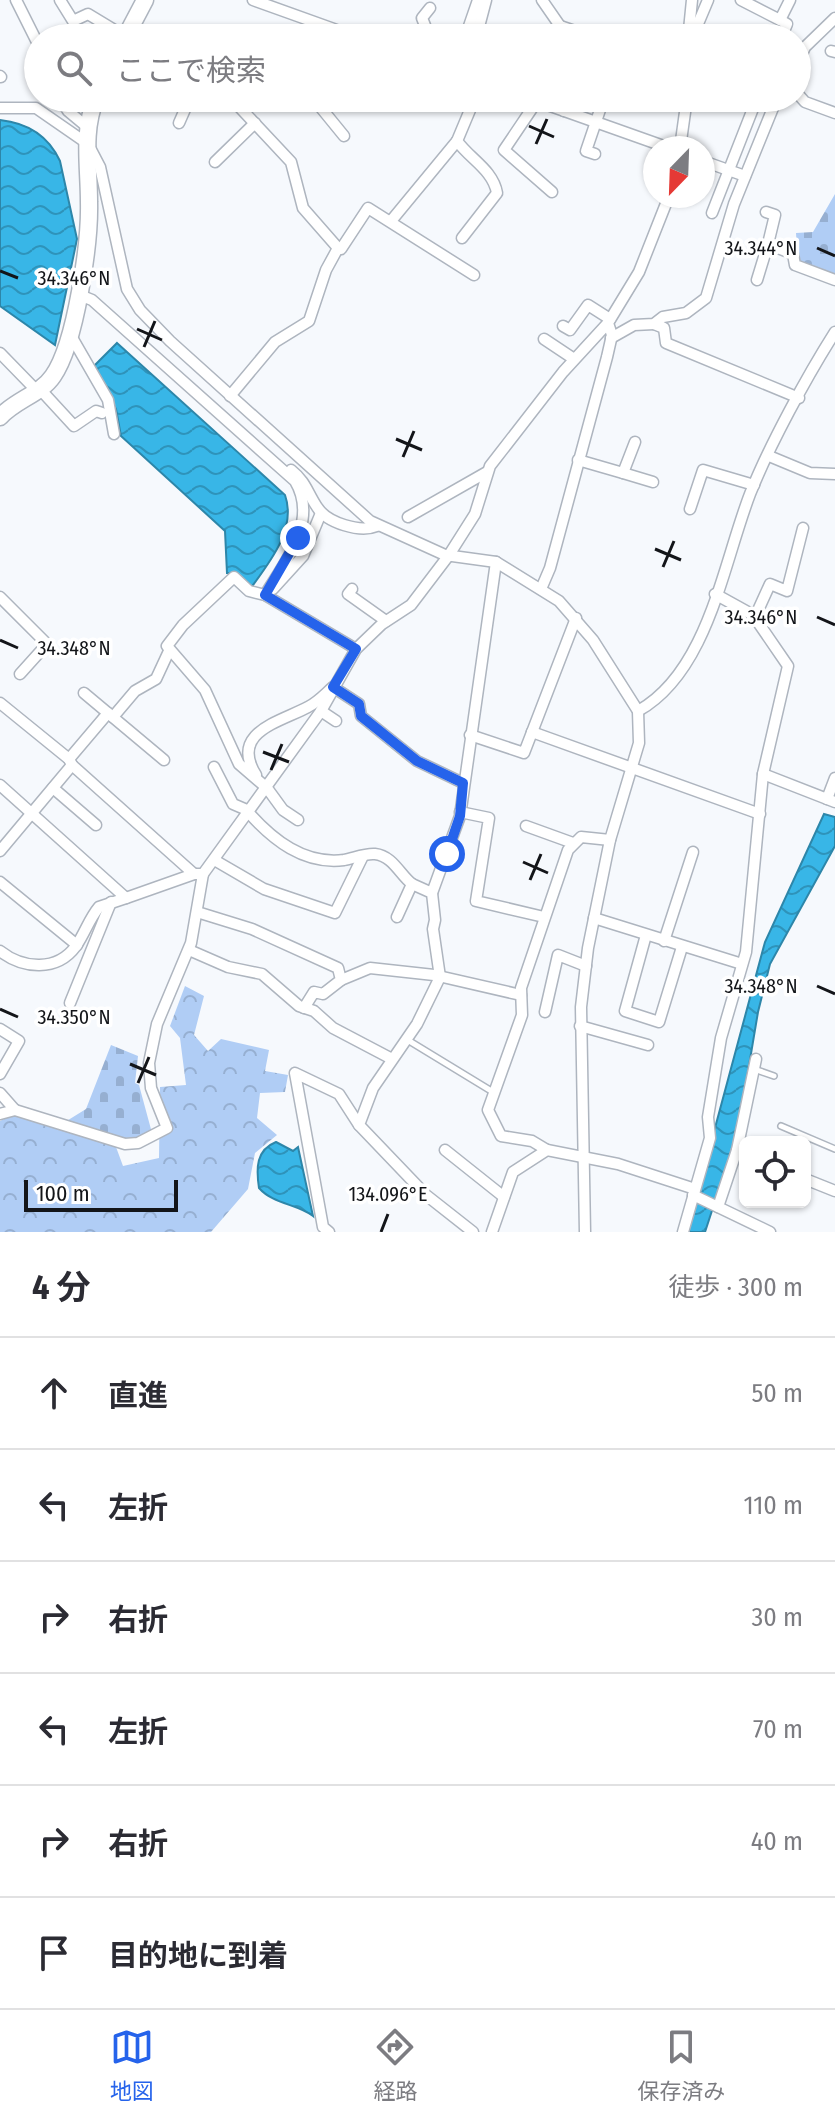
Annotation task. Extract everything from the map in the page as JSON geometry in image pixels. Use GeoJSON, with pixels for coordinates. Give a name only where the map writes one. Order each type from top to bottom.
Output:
{"type":"FeatureCollection","features":[{"type":"Feature","properties":{"kind":"main road"},"geometry":{"type":"LineString","coordinates":[[133,24],[145,0]]}},
{"type":"Feature","properties":{"kind":"main road"},"geometry":{"type":"LineString","coordinates":[[0,417],[56,371],[70,334],[89,221],[86,126],[91,112]]}},
{"type":"Feature","properties":{"kind":"street"},"geometry":{"type":"LineString","coordinates":[[16,0],[28,24]]}},
{"type":"Feature","properties":{"kind":"street"},"geometry":{"type":"LineString","coordinates":[[60,0],[73,21],[88,14],[105,24]]}},
{"type":"Feature","properties":{"kind":"street"},"geometry":{"type":"LineString","coordinates":[[253,0],[268,2],[324,24]]}},
{"type":"Feature","properties":{"kind":"street"},"geometry":{"type":"LineString","coordinates":[[473,24],[478,0]]}},
{"type":"Feature","properties":{"kind":"street"},"geometry":{"type":"LineString","coordinates":[[476,24],[486,0]]}},
{"type":"Feature","properties":{"kind":"street"},"geometry":{"type":"LineString","coordinates":[[542,0],[555,24]]}},
{"type":"Feature","properties":{"kind":"street"},"geometry":{"type":"LineString","coordinates":[[690,24],[692,0]]}},
{"type":"Feature","properties":{"kind":"street"},"geometry":{"type":"LineString","coordinates":[[697,24],[708,0]]}},
{"type":"Feature","properties":{"kind":"street"},"geometry":{"type":"LineString","coordinates":[[741,0],[787,24]]}},
{"type":"Feature","properties":{"kind":"street"},"geometry":{"type":"LineString","coordinates":[[780,20],[790,0]]}},
{"type":"Feature","properties":{"kind":"street"},"geometry":{"type":"LineString","coordinates":[[424,24],[422,18],[430,8]]}},
{"type":"Feature","properties":{"kind":"street"},"geometry":{"type":"LineString","coordinates":[[811,41],[835,18]]}},
{"type":"Feature","properties":{"kind":"street"},"geometry":{"type":"LineString","coordinates":[[811,104],[834,110]]}},
{"type":"Feature","properties":{"kind":"street"},"geometry":{"type":"LineString","coordinates":[[0,108],[24,108]]}},
{"type":"Feature","properties":{"kind":"street"},"geometry":{"type":"LineString","coordinates":[[42,112],[88,144],[100,167],[116,249],[133,302],[230,396],[377,526],[449,555],[496,562],[541,589],[576,618],[638,711],[639,743],[610,840],[586,966],[580,1026],[585,1232]]}},
{"type":"Feature","properties":{"kind":"street"},"geometry":{"type":"LineString","coordinates":[[69,112],[86,126]]}},
{"type":"Feature","properties":{"kind":"street"},"geometry":{"type":"LineString","coordinates":[[179,123],[184,112]]}},
{"type":"Feature","properties":{"kind":"street"},"geometry":{"type":"LineString","coordinates":[[244,112],[291,162],[303,208],[338,248]]}},
{"type":"Feature","properties":{"kind":"street"},"geometry":{"type":"LineString","coordinates":[[324,112],[344,136]]}},
{"type":"Feature","properties":{"kind":"street"},"geometry":{"type":"LineString","coordinates":[[391,221],[457,141],[469,112]]}},
{"type":"Feature","properties":{"kind":"street"},"geometry":{"type":"LineString","coordinates":[[525,112],[504,150],[552,192]]}},
{"type":"Feature","properties":{"kind":"street"},"geometry":{"type":"LineString","coordinates":[[567,112],[643,139]]}},
{"type":"Feature","properties":{"kind":"street"},"geometry":{"type":"LineString","coordinates":[[586,151],[599,112]]}},
{"type":"Feature","properties":{"kind":"street"},"geometry":{"type":"LineString","coordinates":[[682,136],[685,112]]}},
{"type":"Feature","properties":{"kind":"street"},"geometry":{"type":"LineString","coordinates":[[712,213],[726,170],[751,112]]}},
{"type":"Feature","properties":{"kind":"street"},"geometry":{"type":"LineString","coordinates":[[654,324],[663,317],[695,309],[706,298],[745,176],[771,112]]}},
{"type":"Feature","properties":{"kind":"street"},"geometry":{"type":"LineString","coordinates":[[215,162],[255,123]]}},
{"type":"Feature","properties":{"kind":"street"},"geometry":{"type":"LineString","coordinates":[[457,141],[470,159],[487,170],[497,193],[462,238]]}},
{"type":"Feature","properties":{"kind":"street"},"geometry":{"type":"LineString","coordinates":[[715,166],[745,176]]}},
{"type":"Feature","properties":{"kind":"street"},"geometry":{"type":"LineString","coordinates":[[230,396],[275,342],[309,321],[326,270],[338,248],[341,249],[368,208],[474,275]]}},
{"type":"Feature","properties":{"kind":"street"},"geometry":{"type":"LineString","coordinates":[[0,951],[15,961],[43,966],[68,955],[99,907],[198,874],[216,861],[230,833],[321,711],[356,649],[386,621],[411,605],[449,555],[475,514],[487,472],[574,359],[609,321],[639,272],[664,208]]}},
{"type":"Feature","properties":{"kind":"street"},"geometry":{"type":"LineString","coordinates":[[757,280],[775,215],[766,212]]}},
{"type":"Feature","properties":{"kind":"street"},"geometry":{"type":"LineString","coordinates":[[768,244],[793,254],[795,265],[835,280]]}},
{"type":"Feature","properties":{"kind":"street"},"geometry":{"type":"LineString","coordinates":[[77,294],[92,300],[295,481],[303,503],[293,552],[265,595]]}},
{"type":"Feature","properties":{"kind":"street"},"geometry":{"type":"LineString","coordinates":[[541,589],[550,568],[611,338],[609,321],[588,305],[570,330],[563,326]]}},
{"type":"Feature","properties":{"kind":"street"},"geometry":{"type":"LineString","coordinates":[[611,338],[634,325],[654,324],[664,328],[666,343],[799,398]]}},
{"type":"Feature","properties":{"kind":"street"},"geometry":{"type":"LineString","coordinates":[[638,711],[678,677],[692,656],[754,485],[835,332]]}},
{"type":"Feature","properties":{"kind":"street"},"geometry":{"type":"LineString","coordinates":[[70,334],[108,400],[114,434]]}},
{"type":"Feature","properties":{"kind":"street"},"geometry":{"type":"LineString","coordinates":[[544,339],[574,359]]}},
{"type":"Feature","properties":{"kind":"street"},"geometry":{"type":"LineString","coordinates":[[0,353],[74,426],[96,411],[102,413]]}},
{"type":"Feature","properties":{"kind":"street"},"geometry":{"type":"LineString","coordinates":[[623,473],[635,442]]}},
{"type":"Feature","properties":{"kind":"street"},"geometry":{"type":"LineString","coordinates":[[266,454],[307,483],[321,513],[345,526],[377,526]]}},
{"type":"Feature","properties":{"kind":"street"},"geometry":{"type":"LineString","coordinates":[[769,456],[810,473],[835,474]]}},
{"type":"Feature","properties":{"kind":"street"},"geometry":{"type":"LineString","coordinates":[[578,460],[653,482]]}},
{"type":"Feature","properties":{"kind":"street"},"geometry":{"type":"LineString","coordinates":[[690,509],[703,470],[754,485]]}},
{"type":"Feature","properties":{"kind":"street"},"geometry":{"type":"LineString","coordinates":[[408,517],[487,472]]}},
{"type":"Feature","properties":{"kind":"street"},"geometry":{"type":"LineString","coordinates":[[265,595],[303,556],[321,513]]}},
{"type":"Feature","properties":{"kind":"street"},"geometry":{"type":"LineString","coordinates":[[755,617],[770,584],[787,591],[803,528]]}},
{"type":"Feature","properties":{"kind":"street"},"geometry":{"type":"LineString","coordinates":[[359,1125],[373,1088],[406,1039],[440,977],[433,929],[432,893],[460,812],[496,562]]}},
{"type":"Feature","properties":{"kind":"street"},"geometry":{"type":"LineString","coordinates":[[266,787],[239,764],[205,690],[167,646],[183,625],[234,577],[249,591],[265,595],[356,649]]}},
{"type":"Feature","properties":{"kind":"street"},"geometry":{"type":"LineString","coordinates":[[352,589],[348,594],[386,621]]}},
{"type":"Feature","properties":{"kind":"street"},"geometry":{"type":"LineString","coordinates":[[683,1232],[710,1138],[708,1117],[721,1038],[742,964],[763,774],[788,666],[755,617],[715,594]]}},
{"type":"Feature","properties":{"kind":"street"},"geometry":{"type":"LineString","coordinates":[[0,597],[47,644],[20,674]]}},
{"type":"Feature","properties":{"kind":"street"},"geometry":{"type":"LineString","coordinates":[[470,735],[524,753],[576,618]]}},
{"type":"Feature","properties":{"kind":"street"},"geometry":{"type":"LineString","coordinates":[[0,851],[110,715],[135,691],[156,679],[169,651]]}},
{"type":"Feature","properties":{"kind":"street"},"geometry":{"type":"LineString","coordinates":[[333,687],[359,704],[361,716],[417,761],[463,783]]}},
{"type":"Feature","properties":{"kind":"street"},"geometry":{"type":"LineString","coordinates":[[298,820],[283,810],[249,764],[249,743],[257,734],[309,707],[333,687]]}},
{"type":"Feature","properties":{"kind":"street"},"geometry":{"type":"LineString","coordinates":[[84,693],[164,760]]}},
{"type":"Feature","properties":{"kind":"street"},"geometry":{"type":"LineString","coordinates":[[0,703],[198,874]]}},
{"type":"Feature","properties":{"kind":"street"},"geometry":{"type":"LineString","coordinates":[[321,711],[336,721]]}},
{"type":"Feature","properties":{"kind":"street"},"geometry":{"type":"LineString","coordinates":[[532,732],[614,764],[634,766],[760,814]]}},
{"type":"Feature","properties":{"kind":"street"},"geometry":{"type":"LineString","coordinates":[[214,767],[233,804],[248,811],[271,837],[308,856],[331,860],[376,854],[393,863],[412,884],[432,893]]}},
{"type":"Feature","properties":{"kind":"street"},"geometry":{"type":"LineString","coordinates":[[763,774],[831,800],[835,778]]}},
{"type":"Feature","properties":{"kind":"street"},"geometry":{"type":"LineString","coordinates":[[0,785],[126,898]]}},
{"type":"Feature","properties":{"kind":"street"},"geometry":{"type":"LineString","coordinates":[[53,788],[96,825]]}},
{"type":"Feature","properties":{"kind":"street"},"geometry":{"type":"LineString","coordinates":[[460,812],[489,818],[476,901],[544,917]]}},
{"type":"Feature","properties":{"kind":"street"},"geometry":{"type":"LineString","coordinates":[[526,826],[573,843]]}},
{"type":"Feature","properties":{"kind":"street"},"geometry":{"type":"LineString","coordinates":[[610,840],[581,837],[573,843],[544,917],[521,995],[522,1015],[488,1110],[495,1130],[501,1136],[532,1141],[547,1150],[618,1164],[695,1193],[770,1232]]}},
{"type":"Feature","properties":{"kind":"street"},"geometry":{"type":"LineString","coordinates":[[664,941],[693,852]]}},
{"type":"Feature","properties":{"kind":"street"},"geometry":{"type":"LineString","coordinates":[[216,861],[264,889],[335,913],[363,856]]}},
{"type":"Feature","properties":{"kind":"street"},"geometry":{"type":"LineString","coordinates":[[0,1093],[15,1110],[125,1144],[138,1143],[167,1128],[151,1088],[149,1063],[157,1024],[189,950],[197,912],[198,874]]}},
{"type":"Feature","properties":{"kind":"street"},"geometry":{"type":"LineString","coordinates":[[0,882],[77,945]]}},
{"type":"Feature","properties":{"kind":"street"},"geometry":{"type":"LineString","coordinates":[[397,917],[412,884]]}},
{"type":"Feature","properties":{"kind":"street"},"geometry":{"type":"LineString","coordinates":[[70,1003],[111,902]]}},
{"type":"Feature","properties":{"kind":"street"},"geometry":{"type":"LineString","coordinates":[[197,912],[252,929],[338,968],[341,980]]}},
{"type":"Feature","properties":{"kind":"street"},"geometry":{"type":"LineString","coordinates":[[594,918],[742,964]]}},
{"type":"Feature","properties":{"kind":"street"},"geometry":{"type":"LineString","coordinates":[[646,935],[625,1011],[659,1022],[682,947]]}},
{"type":"Feature","properties":{"kind":"street"},"geometry":{"type":"LineString","coordinates":[[189,950],[228,967],[262,974],[304,1008],[392,1059]]}},
{"type":"Feature","properties":{"kind":"street"},"geometry":{"type":"LineString","coordinates":[[545,1012],[558,955],[586,966]]}},
{"type":"Feature","properties":{"kind":"street"},"geometry":{"type":"LineString","coordinates":[[304,1008],[314,992],[323,994],[341,980],[370,968],[440,977],[521,995]]}},
{"type":"Feature","properties":{"kind":"street"},"geometry":{"type":"LineString","coordinates":[[580,1026],[648,1045]]}},
{"type":"Feature","properties":{"kind":"street"},"geometry":{"type":"LineString","coordinates":[[0,1029],[19,1041],[0,1074]]}},
{"type":"Feature","properties":{"kind":"street"},"geometry":{"type":"LineString","coordinates":[[744,1136],[755,1064]]}},
{"type":"Feature","properties":{"kind":"street"},"geometry":{"type":"LineString","coordinates":[[329,1232],[323,1227],[295,1073],[339,1094],[359,1125],[426,1195],[473,1232]]}},
{"type":"Feature","properties":{"kind":"street"},"geometry":{"type":"LineString","coordinates":[[0,1114],[15,1110]]}},
{"type":"Feature","properties":{"kind":"street"},"geometry":{"type":"LineString","coordinates":[[445,1150],[504,1197]]}},
{"type":"Feature","properties":{"kind":"street"},"geometry":{"type":"LineString","coordinates":[[492,1232],[513,1172],[547,1150]]}},
{"type":"Feature","properties":{"kind":"street"},"geometry":{"type":"LineString","coordinates":[[717,1207],[739,1157]]}},
{"type":"Feature","properties":{"kind":"street"},"geometry":{"type":"LineString","coordinates":[[811,1181],[835,1191]]}},
{"type":"Feature","properties":{"kind":"lane"},"geometry":{"type":"LineString","coordinates":[[406,1039],[494,1093]]}},
{"type":"Feature","properties":{"kind":"lane"},"geometry":{"type":"LineString","coordinates":[[755,1064],[774,1076]]}},
{"type":"Feature","properties":{"kind":"lane"},"geometry":{"type":"LineString","coordinates":[[781,1126],[835,1149]]}},
{"type":"Feature","properties":{"kind":"green space"},"geometry":{"type":"Polygon","coordinates":[[[835,194],[835,277],[798,263],[796,233],[813,232],[835,194]]]}},
{"type":"Feature","properties":{"kind":"green space"},"geometry":{"type":"Polygon","coordinates":[[[185,986],[204,996],[194,1035],[208,1051],[221,1039],[269,1050],[265,1071],[288,1075],[285,1092],[260,1093],[257,1118],[277,1135],[255,1153],[248,1189],[211,1232],[0,1232],[0,1121],[15,1114],[116,1147],[123,1166],[159,1158],[160,1087],[186,1085],[180,1038],[170,1026],[185,986]]]}},
{"type":"Feature","properties":{"kind":"green space"},"geometry":{"type":"Polygon","coordinates":[[[111,1045],[138,1056],[135,1083],[139,1085],[152,1133],[126,1142],[65,1122],[86,1109],[111,1045]]]}},
{"type":"Feature","properties":{"kind":"water"},"geometry":{"type":"Polygon","coordinates":[[[0,120],[20,124],[36,132],[50,144],[60,161],[77,239],[55,345],[0,306],[0,120]]]}},
{"type":"Feature","properties":{"kind":"water"},"geometry":{"type":"Polygon","coordinates":[[[117,343],[285,495],[288,508],[284,533],[273,557],[250,589],[236,574],[227,573],[225,531],[121,436],[116,409],[93,367],[117,343]]]}},
{"type":"Feature","properties":{"kind":"water"},"geometry":{"type":"Polygon","coordinates":[[[824,814],[835,817],[835,846],[770,964],[758,1012],[738,1131],[705,1232],[687,1232],[765,942],[824,814]]]}},
{"type":"Feature","properties":{"kind":"water"},"geometry":{"type":"Polygon","coordinates":[[[276,1142],[293,1151],[298,1147],[313,1216],[271,1197],[259,1188],[259,1160],[264,1150],[276,1142]]]}},
{"type":"Feature","properties":{"kind":"route"},"geometry":{"type":"LineString","coordinates":[[298,538],[293,552],[265,595],[356,649],[333,687],[359,704],[361,716],[380,728],[417,761],[463,783],[460,816],[447,854]]}}]}
